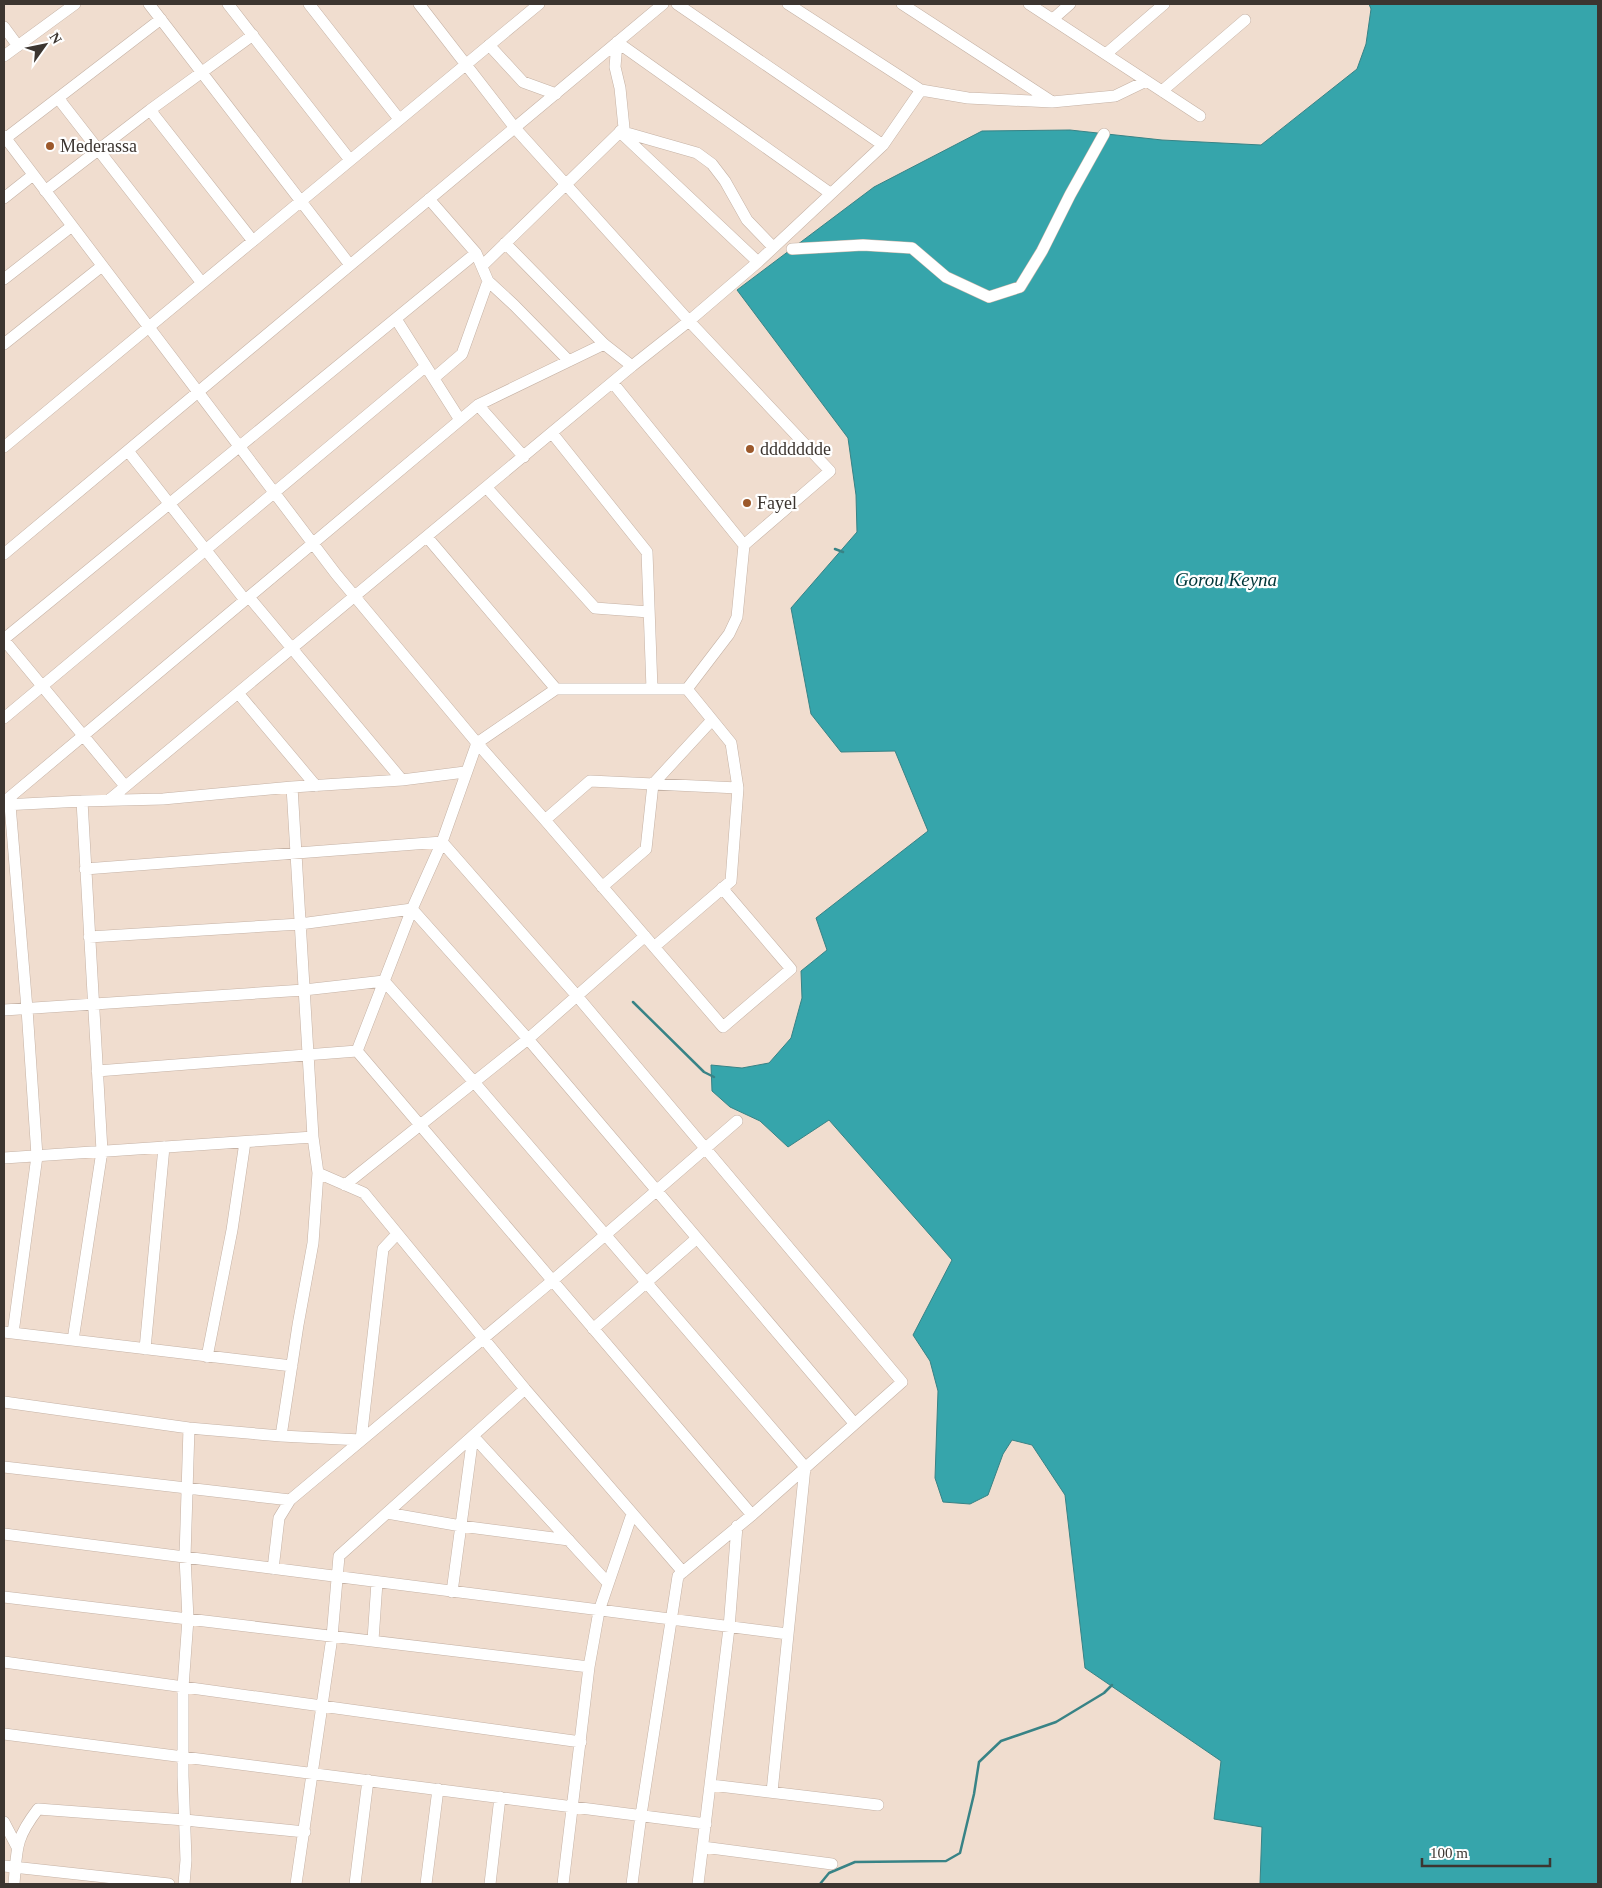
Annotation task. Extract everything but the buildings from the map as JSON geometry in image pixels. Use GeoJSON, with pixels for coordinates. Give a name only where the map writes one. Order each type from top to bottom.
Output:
{"type":"FeatureCollection","features":[{"type":"Feature","properties":{"kind":"street"},"geometry":{"type":"LineString","coordinates":[[149,4],[350,265]]}},
{"type":"Feature","properties":{"kind":"street"},"geometry":{"type":"LineString","coordinates":[[228,4],[350,160]]}},
{"type":"Feature","properties":{"kind":"street"},"geometry":{"type":"LineString","coordinates":[[309,4],[399,119]]}},
{"type":"Feature","properties":{"kind":"street"},"geometry":{"type":"LineString","coordinates":[[420,4],[515,128],[689,320],[830,471],[744,545],[737,617],[729,634],[687,689]]}},
{"type":"Feature","properties":{"kind":"street"},"geometry":{"type":"LineString","coordinates":[[4,447],[537,4]]}},
{"type":"Feature","properties":{"kind":"street"},"geometry":{"type":"LineString","coordinates":[[4,554],[662,4]]}},
{"type":"Feature","properties":{"kind":"street"},"geometry":{"type":"LineString","coordinates":[[677,4],[883,145]]}},
{"type":"Feature","properties":{"kind":"street"},"geometry":{"type":"LineString","coordinates":[[788,4],[921,90],[968,98],[1052,102],[1116,96],[1146,81]]}},
{"type":"Feature","properties":{"kind":"street"},"geometry":{"type":"LineString","coordinates":[[902,4],[1052,102]]}},
{"type":"Feature","properties":{"kind":"street"},"geometry":{"type":"LineString","coordinates":[[1029,4],[1200,116]]}},
{"type":"Feature","properties":{"kind":"street"},"geometry":{"type":"LineString","coordinates":[[1052,19],[1070,4]]}},
{"type":"Feature","properties":{"kind":"street"},"geometry":{"type":"LineString","coordinates":[[1106,54],[1164,4]]}},
{"type":"Feature","properties":{"kind":"street"},"geometry":{"type":"LineString","coordinates":[[4,56],[70,5]]}},
{"type":"Feature","properties":{"kind":"street"},"geometry":{"type":"LineString","coordinates":[[161,19],[5,137],[312,544],[476,743],[724,1027],[791,969],[722,888]]}},
{"type":"Feature","properties":{"kind":"street"},"geometry":{"type":"LineString","coordinates":[[1162,91],[1245,20]]}},
{"type":"Feature","properties":{"kind":"street"},"geometry":{"type":"LineString","coordinates":[[4,27],[18,46]]}},
{"type":"Feature","properties":{"kind":"street"},"geometry":{"type":"LineString","coordinates":[[45,190],[253,35]]}},
{"type":"Feature","properties":{"kind":"street"},"geometry":{"type":"LineString","coordinates":[[617,42],[830,193]]}},
{"type":"Feature","properties":{"kind":"street"},"geometry":{"type":"LineString","coordinates":[[482,266],[624,128],[620,88],[615,67],[617,42]]}},
{"type":"Feature","properties":{"kind":"street"},"geometry":{"type":"LineString","coordinates":[[489,45],[522,82],[556,94]]}},
{"type":"Feature","properties":{"kind":"street"},"geometry":{"type":"LineString","coordinates":[[109,800],[758,262],[883,145],[921,90]]}},
{"type":"Feature","properties":{"kind":"street"},"geometry":{"type":"LineString","coordinates":[[58,98],[202,283]]}},
{"type":"Feature","properties":{"kind":"street"},"geometry":{"type":"LineString","coordinates":[[150,110],[253,240]]}},
{"type":"Feature","properties":{"kind":"street"},"geometry":{"type":"LineString","coordinates":[[620,131],[697,153],[712,164],[725,181],[747,220],[773,247]]}},
{"type":"Feature","properties":{"kind":"street"},"geometry":{"type":"LineString","coordinates":[[620,131],[758,262]]}},
{"type":"Feature","properties":{"kind":"street"},"geometry":{"type":"LineString","coordinates":[[792,249],[863,245],[912,248],[946,277],[989,297],[1020,287],[1042,252],[1070,195],[1104,134]]}},
{"type":"Feature","properties":{"kind":"street"},"geometry":{"type":"LineString","coordinates":[[4,198],[33,175]]}},
{"type":"Feature","properties":{"kind":"street"},"geometry":{"type":"LineString","coordinates":[[429,199],[476,254],[488,282],[514,305],[568,361]]}},
{"type":"Feature","properties":{"kind":"street"},"geometry":{"type":"LineString","coordinates":[[4,279],[72,226]]}},
{"type":"Feature","properties":{"kind":"street"},"geometry":{"type":"LineString","coordinates":[[505,243],[604,344],[632,366]]}},
{"type":"Feature","properties":{"kind":"street"},"geometry":{"type":"LineString","coordinates":[[125,786],[4,640],[476,254]]}},
{"type":"Feature","properties":{"kind":"street"},"geometry":{"type":"LineString","coordinates":[[4,344],[102,266]]}},
{"type":"Feature","properties":{"kind":"street"},"geometry":{"type":"LineString","coordinates":[[434,378],[462,354],[488,282]]}},
{"type":"Feature","properties":{"kind":"street"},"geometry":{"type":"LineString","coordinates":[[396,318],[460,420]]}},
{"type":"Feature","properties":{"kind":"street"},"geometry":{"type":"LineString","coordinates":[[6,804],[83,736],[478,405],[604,344]]}},
{"type":"Feature","properties":{"kind":"street"},"geometry":{"type":"LineString","coordinates":[[4,718],[426,366]]}},
{"type":"Feature","properties":{"kind":"street"},"geometry":{"type":"LineString","coordinates":[[613,383],[744,545]]}},
{"type":"Feature","properties":{"kind":"street"},"geometry":{"type":"LineString","coordinates":[[478,405],[524,456]]}},
{"type":"Feature","properties":{"kind":"street"},"geometry":{"type":"LineString","coordinates":[[552,434],[647,552],[652,689]]}},
{"type":"Feature","properties":{"kind":"street"},"geometry":{"type":"LineString","coordinates":[[128,451],[206,550],[292,648],[402,780]]}},
{"type":"Feature","properties":{"kind":"street"},"geometry":{"type":"LineString","coordinates":[[487,488],[595,608],[649,612]]}},
{"type":"Feature","properties":{"kind":"street"},"geometry":{"type":"LineString","coordinates":[[427,537],[556,689]]}},
{"type":"Feature","properties":{"kind":"street"},"geometry":{"type":"LineString","coordinates":[[357,1051],[412,909],[442,842],[476,743],[556,689],[687,689]]}},
{"type":"Feature","properties":{"kind":"street"},"geometry":{"type":"LineString","coordinates":[[654,947],[731,881],[738,788],[731,743],[687,689]]}},
{"type":"Feature","properties":{"kind":"street"},"geometry":{"type":"LineString","coordinates":[[238,693],[316,786]]}},
{"type":"Feature","properties":{"kind":"street"},"geometry":{"type":"LineString","coordinates":[[602,886],[646,849],[653,784],[712,720]]}},
{"type":"Feature","properties":{"kind":"street"},"geometry":{"type":"LineString","coordinates":[[6,804],[82,800],[163,799],[292,787],[402,780],[465,772]]}},
{"type":"Feature","properties":{"kind":"street"},"geometry":{"type":"LineString","coordinates":[[545,820],[590,781],[738,788]]}},
{"type":"Feature","properties":{"kind":"street"},"geometry":{"type":"LineString","coordinates":[[281,1436],[313,1243],[318,1173],[313,1137],[292,787]]}},
{"type":"Feature","properties":{"kind":"street"},"geometry":{"type":"LineString","coordinates":[[73,1340],[102,1152],[82,800]]}},
{"type":"Feature","properties":{"kind":"street"},"geometry":{"type":"LineString","coordinates":[[6,804],[27,1009],[37,1156],[9,1332],[292,1366]]}},
{"type":"Feature","properties":{"kind":"street"},"geometry":{"type":"LineString","coordinates":[[85,869],[442,842]]}},
{"type":"Feature","properties":{"kind":"street"},"geometry":{"type":"LineString","coordinates":[[442,842],[577,996],[902,1382],[752,1515],[678,1576],[632,1884]]}},
{"type":"Feature","properties":{"kind":"street"},"geometry":{"type":"LineString","coordinates":[[90,937],[300,924],[412,909]]}},
{"type":"Feature","properties":{"kind":"street"},"geometry":{"type":"LineString","coordinates":[[412,909],[528,1039],[696,1240],[854,1423]]}},
{"type":"Feature","properties":{"kind":"street"},"geometry":{"type":"LineString","coordinates":[[345,1185],[528,1039],[645,936]]}},
{"type":"Feature","properties":{"kind":"street"},"geometry":{"type":"LineString","coordinates":[[4,1010],[304,990],[384,981]]}},
{"type":"Feature","properties":{"kind":"street"},"geometry":{"type":"LineString","coordinates":[[384,981],[474,1082],[804,1467],[772,1792]]}},
{"type":"Feature","properties":{"kind":"street"},"geometry":{"type":"LineString","coordinates":[[97,1071],[357,1051]]}},
{"type":"Feature","properties":{"kind":"street"},"geometry":{"type":"LineString","coordinates":[[357,1051],[752,1515]]}},
{"type":"Feature","properties":{"kind":"street"},"geometry":{"type":"LineString","coordinates":[[273,1569],[279,1518],[290,1500],[552,1281],[737,1121]]}},
{"type":"Feature","properties":{"kind":"street"},"geometry":{"type":"LineString","coordinates":[[4,1158],[313,1137]]}},
{"type":"Feature","properties":{"kind":"street"},"geometry":{"type":"LineString","coordinates":[[207,1356],[232,1230],[245,1142]]}},
{"type":"Feature","properties":{"kind":"street"},"geometry":{"type":"LineString","coordinates":[[144,1349],[164,1147]]}},
{"type":"Feature","properties":{"kind":"street"},"geometry":{"type":"LineString","coordinates":[[318,1173],[364,1193],[482,1338],[683,1572]]}},
{"type":"Feature","properties":{"kind":"street"},"geometry":{"type":"LineString","coordinates":[[360,1440],[383,1248],[397,1234]]}},
{"type":"Feature","properties":{"kind":"street"},"geometry":{"type":"LineString","coordinates":[[593,1329],[696,1240]]}},
{"type":"Feature","properties":{"kind":"street"},"geometry":{"type":"LineString","coordinates":[[296,1884],[323,1706],[332,1636],[339,1556],[525,1389]]}},
{"type":"Feature","properties":{"kind":"street"},"geometry":{"type":"LineString","coordinates":[[4,1402],[189,1428],[281,1436],[360,1440]]}},
{"type":"Feature","properties":{"kind":"street"},"geometry":{"type":"LineString","coordinates":[[184,1884],[186,1860],[183,1757],[184,1687],[188,1619],[185,1557],[189,1428]]}},
{"type":"Feature","properties":{"kind":"street"},"geometry":{"type":"LineString","coordinates":[[452,1592],[473,1436]]}},
{"type":"Feature","properties":{"kind":"street"},"geometry":{"type":"LineString","coordinates":[[473,1436],[608,1583]]}},
{"type":"Feature","properties":{"kind":"street"},"geometry":{"type":"LineString","coordinates":[[4,1467],[290,1500]]}},
{"type":"Feature","properties":{"kind":"street"},"geometry":{"type":"LineString","coordinates":[[387,1513],[461,1526],[569,1540]]}},
{"type":"Feature","properties":{"kind":"street"},"geometry":{"type":"LineString","coordinates":[[563,1884],[589,1667],[599,1611],[632,1514]]}},
{"type":"Feature","properties":{"kind":"street"},"geometry":{"type":"LineString","coordinates":[[698,1884],[712,1784],[729,1628],[737,1526]]}},
{"type":"Feature","properties":{"kind":"street"},"geometry":{"type":"LineString","coordinates":[[4,1534],[729,1628],[788,1634]]}},
{"type":"Feature","properties":{"kind":"street"},"geometry":{"type":"LineString","coordinates":[[373,1640],[377,1582]]}},
{"type":"Feature","properties":{"kind":"street"},"geometry":{"type":"LineString","coordinates":[[4,1597],[589,1667]]}},
{"type":"Feature","properties":{"kind":"street"},"geometry":{"type":"LineString","coordinates":[[4,1662],[581,1742]]}},
{"type":"Feature","properties":{"kind":"street"},"geometry":{"type":"LineString","coordinates":[[4,1734],[706,1824]]}},
{"type":"Feature","properties":{"kind":"street"},"geometry":{"type":"LineString","coordinates":[[355,1884],[368,1780]]}},
{"type":"Feature","properties":{"kind":"street"},"geometry":{"type":"LineString","coordinates":[[712,1784],[878,1805]]}},
{"type":"Feature","properties":{"kind":"street"},"geometry":{"type":"LineString","coordinates":[[426,1884],[438,1789]]}},
{"type":"Feature","properties":{"kind":"street"},"geometry":{"type":"LineString","coordinates":[[490,1884],[500,1797]]}},
{"type":"Feature","properties":{"kind":"street"},"geometry":{"type":"LineString","coordinates":[[14,1884],[10,1866],[23,1830],[38,1809],[185,1820],[304,1832]]}},
{"type":"Feature","properties":{"kind":"street"},"geometry":{"type":"LineString","coordinates":[[4,1822],[17,1847]]}},
{"type":"Feature","properties":{"kind":"street"},"geometry":{"type":"LineString","coordinates":[[703,1848],[832,1864]]}},
{"type":"Feature","properties":{"kind":"street"},"geometry":{"type":"LineString","coordinates":[[10,1866],[169,1884]]}},
{"type":"Feature","properties":{"kind":"water","name":"Gorou Keyna"},"geometry":{"type":"Polygon","coordinates":[[[1369,4],[1598,4],[1598,1884],[1260,1884],[1262,1827],[1214,1819],[1221,1761],[1085,1668],[1065,1495],[1032,1445],[1012,1440],[1003,1454],[988,1495],[970,1504],[943,1502],[935,1478],[938,1391],[930,1361],[913,1335],[952,1260],[829,1120],[788,1147],[760,1121],[730,1107],[712,1091],[711,1065],[742,1068],[769,1063],[791,1038],[802,998],[801,971],[827,950],[816,918],[928,831],[895,751],[841,752],[811,714],[791,608],[857,532],[856,495],[848,438],[737,290],[874,187],[982,131],[1070,130],[1162,140],[1261,145],[1357,69],[1366,44],[1371,9],[1369,4]]]}},
{"type":"Feature","properties":{"kind":"waterway"},"geometry":{"type":"LineString","coordinates":[[835,549],[843,552]]}},
{"type":"Feature","properties":{"kind":"waterway"},"geometry":{"type":"LineString","coordinates":[[633,1002],[704,1072],[714,1077]]}},
{"type":"Feature","properties":{"kind":"waterway"},"geometry":{"type":"LineString","coordinates":[[820,1884],[829,1873],[855,1862],[946,1861],[960,1853],[974,1794],[979,1762],[1001,1741],[1056,1722],[1104,1693],[1112,1685]]}},
{"type":"Feature","properties":{"kind":"place","name":"Mederassa"},"geometry":{"type":"Point","coordinates":[50,146]}},
{"type":"Feature","properties":{"kind":"place","name":"ddddddde"},"geometry":{"type":"Point","coordinates":[750,449]}},
{"type":"Feature","properties":{"kind":"place","name":"Fayel"},"geometry":{"type":"Point","coordinates":[747,503]}}]}
